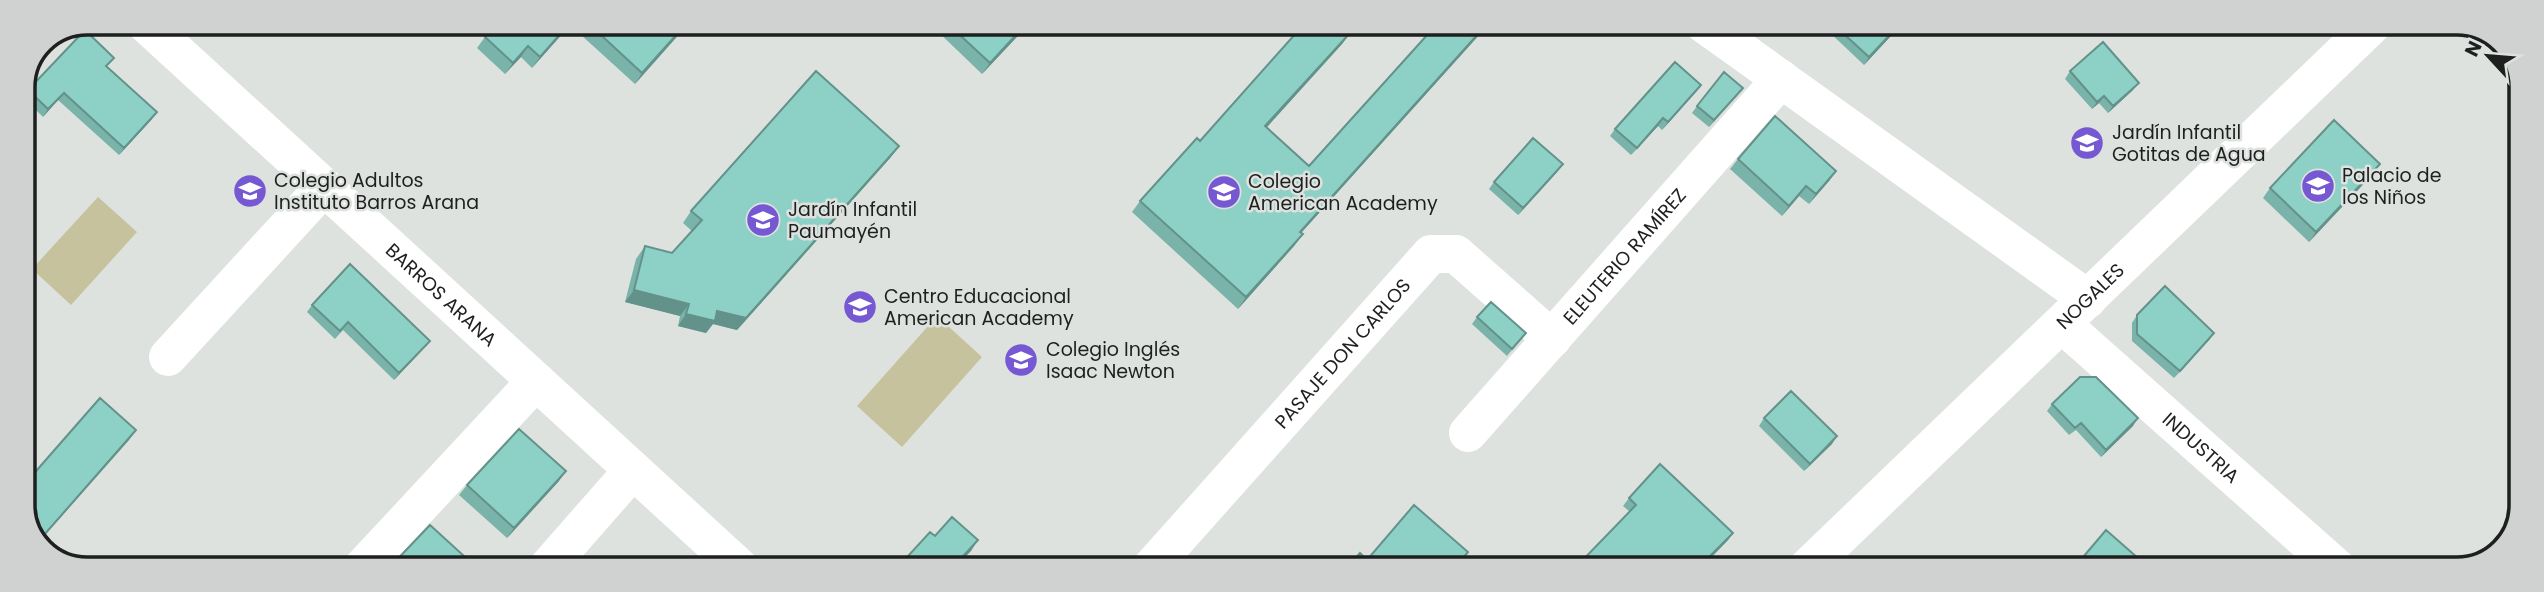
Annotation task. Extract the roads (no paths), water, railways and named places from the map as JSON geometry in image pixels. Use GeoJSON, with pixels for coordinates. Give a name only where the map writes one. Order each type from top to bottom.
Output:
{"type":"FeatureCollection","features":[{"type":"Feature","properties":{"kind":"street","name":"BARROS ARANA"},"geometry":{"type":"LineString","coordinates":[[158,35],[728,557]]}},
{"type":"Feature","properties":{"kind":"street"},"geometry":{"type":"LineString","coordinates":[[1727,35],[2075,312]]}},
{"type":"Feature","properties":{"kind":"street","name":"NOGALES"},"geometry":{"type":"LineString","coordinates":[[1820,557],[2362,35]]}},
{"type":"Feature","properties":{"kind":"street","name":"ELEUTERIO RAMÍREZ"},"geometry":{"type":"LineString","coordinates":[[1468,433],[1782,79]]}},
{"type":"Feature","properties":{"kind":"street"},"geometry":{"type":"LineString","coordinates":[[168,357],[324,187]]}},
{"type":"Feature","properties":{"kind":"street","name":"PASAJE DON CARLOS"},"geometry":{"type":"LineString","coordinates":[[1161,557],[1432,254],[1456,254],[1552,339]]}},
{"type":"Feature","properties":{"kind":"street","name":"INDUSTRIA"},"geometry":{"type":"LineString","coordinates":[[2075,312],[2326,557]]}},
{"type":"Feature","properties":{"kind":"street"},"geometry":{"type":"LineString","coordinates":[[372,557],[536,381]]}},
{"type":"Feature","properties":{"kind":"street"},"geometry":{"type":"LineString","coordinates":[[557,557],[633,470]]}},
{"type":"Feature","properties":{"kind":"place","name":"Jardín Infantil Gotitas de Agua"},"geometry":{"type":"Point","coordinates":[2087,143]}},
{"type":"Feature","properties":{"kind":"place","name":"Palacio de los Niños"},"geometry":{"type":"Point","coordinates":[2318,186]}},
{"type":"Feature","properties":{"kind":"place","name":"Colegio Adultos Instituto Barros Arana"},"geometry":{"type":"Point","coordinates":[250,191]}},
{"type":"Feature","properties":{"kind":"place","name":"Colegio American Academy"},"geometry":{"type":"Point","coordinates":[1224,192]}},
{"type":"Feature","properties":{"kind":"place","name":"Jardín Infantil Paumayén"},"geometry":{"type":"Point","coordinates":[763,220]}},
{"type":"Feature","properties":{"kind":"place","name":"Centro Educacional American Academy"},"geometry":{"type":"Point","coordinates":[860,307]}},
{"type":"Feature","properties":{"kind":"place","name":"Colegio Inglés Isaac Newton"},"geometry":{"type":"Point","coordinates":[1021,360]}}]}
